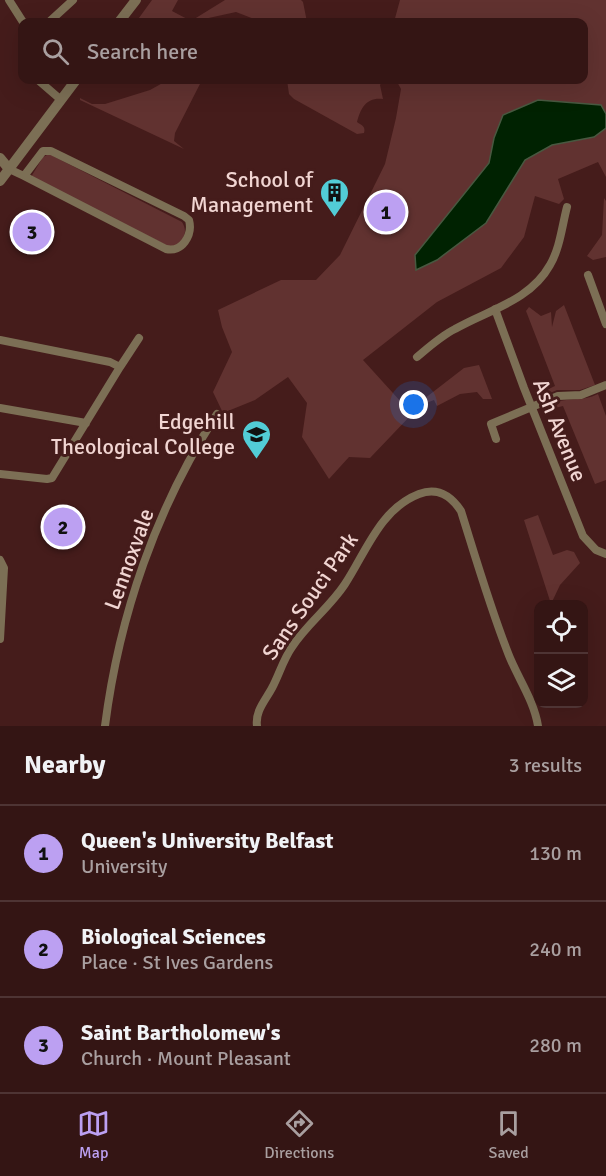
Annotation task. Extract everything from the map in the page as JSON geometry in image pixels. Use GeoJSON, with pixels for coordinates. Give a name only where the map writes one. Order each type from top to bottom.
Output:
{"type":"FeatureCollection","features":[{"type":"Feature","properties":{"kind":"street"},"geometry":{"type":"LineString","coordinates":[[9,0],[20,18]]}},
{"type":"Feature","properties":{"kind":"street"},"geometry":{"type":"LineString","coordinates":[[53,18],[73,0]]}},
{"type":"Feature","properties":{"kind":"street"},"geometry":{"type":"LineString","coordinates":[[122,18],[136,0]]}},
{"type":"Feature","properties":{"kind":"street"},"geometry":{"type":"LineString","coordinates":[[43,84],[60,99]]}},
{"type":"Feature","properties":{"kind":"street"},"geometry":{"type":"LineString","coordinates":[[0,181],[73,84]]}},
{"type":"Feature","properties":{"kind":"street"},"geometry":{"type":"LineString","coordinates":[[0,158],[9,169],[166,249],[173,251],[179,249],[190,231],[189,220],[184,216],[51,151],[43,151],[24,176]]}},
{"type":"Feature","properties":{"kind":"street"},"geometry":{"type":"LineString","coordinates":[[417,357],[452,331],[523,295],[549,268],[555,255],[567,207]]}},
{"type":"Feature","properties":{"kind":"street"},"geometry":{"type":"LineString","coordinates":[[588,275],[606,324]]}},
{"type":"Feature","properties":{"kind":"street","name":"Ash Avenue"},"geometry":{"type":"LineString","coordinates":[[495,309],[531,407],[584,536],[596,550],[606,554]]}},
{"type":"Feature","properties":{"kind":"street"},"geometry":{"type":"LineString","coordinates":[[0,474],[52,478],[139,338]]}},
{"type":"Feature","properties":{"kind":"street"},"geometry":{"type":"LineString","coordinates":[[0,340],[110,362],[120,367]]}},
{"type":"Feature","properties":{"kind":"street"},"geometry":{"type":"LineString","coordinates":[[496,439],[491,424],[558,396],[582,395],[606,385]]}},
{"type":"Feature","properties":{"kind":"street"},"geometry":{"type":"LineString","coordinates":[[0,408],[86,423]]}},
{"type":"Feature","properties":{"kind":"street","name":"Lennoxvale"},"geometry":{"type":"LineString","coordinates":[[105,726],[117,652],[141,572],[162,513],[217,414]]}},
{"type":"Feature","properties":{"kind":"street","name":"Sans Souci Park"},"geometry":{"type":"LineString","coordinates":[[257,726],[258,712],[291,648],[345,585],[377,530],[391,512],[403,503],[425,492],[436,491],[446,494],[461,511],[500,633],[508,655],[535,710],[538,726]]}},
{"type":"Feature","properties":{"kind":"street"},"geometry":{"type":"LineString","coordinates":[[0,560],[4,568],[0,639]]}},
{"type":"Feature","properties":{"kind":"shaded area"},"geometry":{"type":"Polygon","coordinates":[[[152,0],[178,0],[172,11],[185,18],[139,18],[152,0]]]}},
{"type":"Feature","properties":{"kind":"shaded area"},"geometry":{"type":"Polygon","coordinates":[[[225,0],[301,0],[306,18],[252,18],[236,12],[209,18],[196,18],[225,0]]]}},
{"type":"Feature","properties":{"kind":"shaded area"},"geometry":{"type":"Polygon","coordinates":[[[400,0],[606,0],[606,114],[601,105],[494,138],[489,163],[415,255],[510,181],[525,160],[552,145],[594,137],[606,128],[606,177],[598,162],[558,179],[564,199],[559,204],[535,196],[524,237],[501,268],[437,302],[363,360],[412,414],[370,458],[349,457],[329,479],[302,437],[307,403],[288,377],[255,400],[223,413],[213,392],[232,352],[218,310],[281,280],[316,280],[340,255],[385,164],[401,89],[398,84],[588,84],[588,18],[395,18],[400,0]]]}},
{"type":"Feature","properties":{"kind":"shaded area"},"geometry":{"type":"Polygon","coordinates":[[[161,84],[200,84],[175,133],[174,141],[184,149],[80,100],[80,98],[92,104],[105,104],[150,90],[161,84]]]}},
{"type":"Feature","properties":{"kind":"shaded area"},"geometry":{"type":"Polygon","coordinates":[[[288,84],[381,84],[383,99],[369,101],[360,112],[357,122],[364,127],[364,133],[357,134],[289,94],[288,84]]]}},
{"type":"Feature","properties":{"kind":"shaded area"},"geometry":{"type":"Polygon","coordinates":[[[538,100],[601,105],[606,114],[606,128],[594,137],[552,145],[525,160],[486,223],[437,260],[416,270],[415,255],[489,163],[494,138],[503,115],[538,100]]]}},
{"type":"Feature","properties":{"kind":"shaded area"},"geometry":{"type":"Polygon","coordinates":[[[49,154],[182,222],[185,229],[178,246],[170,247],[31,177],[43,157],[49,154]]]}},
{"type":"Feature","properties":{"kind":"shaded area"},"geometry":{"type":"Polygon","coordinates":[[[604,198],[606,201],[606,257],[593,260],[587,256],[602,235],[604,198]]]}},
{"type":"Feature","properties":{"kind":"shaded area"},"geometry":{"type":"Polygon","coordinates":[[[564,305],[595,385],[580,390],[557,390],[541,397],[540,393],[555,386],[526,311],[529,307],[541,316],[551,312],[552,327],[556,311],[564,305]]]}},
{"type":"Feature","properties":{"kind":"shaded area"},"geometry":{"type":"Polygon","coordinates":[[[479,365],[492,399],[483,399],[477,392],[460,394],[437,406],[434,400],[411,409],[464,368],[479,365]]]}},
{"type":"Feature","properties":{"kind":"shaded area"},"geometry":{"type":"Polygon","coordinates":[[[598,394],[606,416],[606,480],[595,484],[563,406],[555,408],[553,403],[598,394]]]}},
{"type":"Feature","properties":{"kind":"shaded area"},"geometry":{"type":"Polygon","coordinates":[[[538,515],[553,555],[567,550],[574,552],[580,563],[560,585],[553,600],[550,600],[524,520],[538,515]]]}},
{"type":"Feature","properties":{"kind":"place","name":"Queen's University Belfast"},"geometry":{"type":"Point","coordinates":[386,212]}},
{"type":"Feature","properties":{"kind":"place","name":"School of Management"},"geometry":{"type":"Point","coordinates":[334,218]}},
{"type":"Feature","properties":{"kind":"place","name":"Saint Bartholomew's"},"geometry":{"type":"Point","coordinates":[32,232]}},
{"type":"Feature","properties":{"kind":"place","name":"Edgehill Theological College"},"geometry":{"type":"Point","coordinates":[256,460]}},
{"type":"Feature","properties":{"kind":"place","name":"Biological Sciences"},"geometry":{"type":"Point","coordinates":[63,527]}}]}
